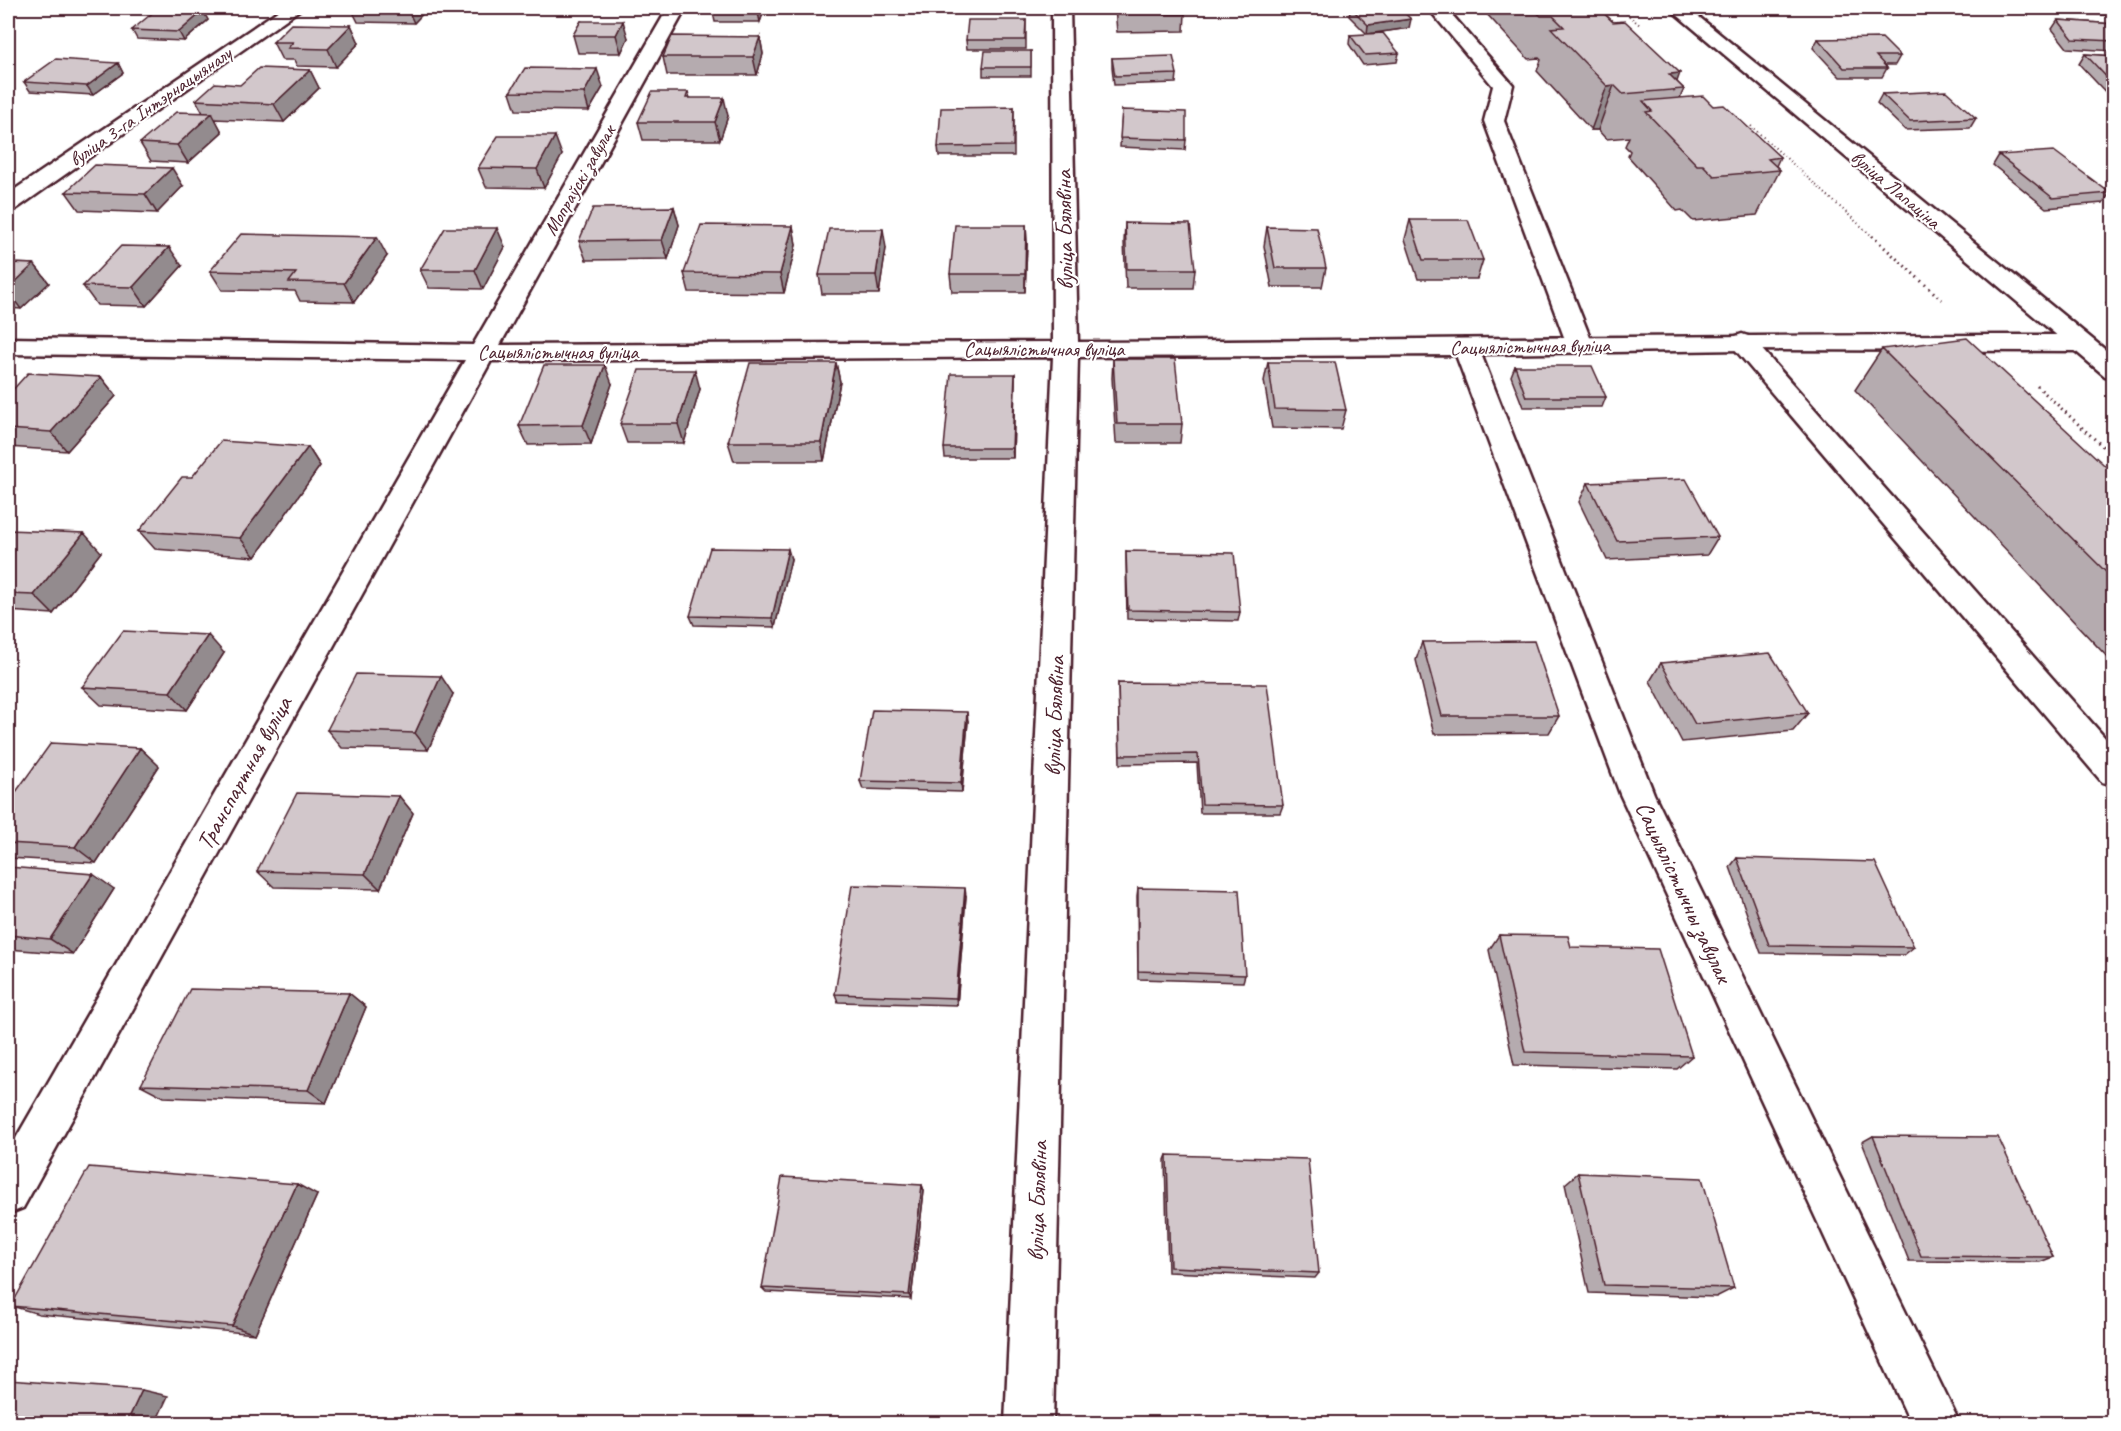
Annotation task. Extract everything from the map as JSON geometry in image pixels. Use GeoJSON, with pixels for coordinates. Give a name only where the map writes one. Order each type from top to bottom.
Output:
{"type":"FeatureCollection","features":[{"type":"Feature","properties":{"kind":"street","name":"вуліца 3-га Інтэрнацыяналу"},"geometry":{"type":"LineString","coordinates":[[8,204],[293,8]]}},
{"type":"Feature","properties":{"kind":"street","name":"Мопраўскі завулак"},"geometry":{"type":"LineString","coordinates":[[481,353],[677,8]]}},
{"type":"Feature","properties":{"kind":"street","name":"вуліца Бялявіна"},"geometry":{"type":"LineString","coordinates":[[1029,1424],[1066,349],[1061,8]]}},
{"type":"Feature","properties":{"kind":"street"},"geometry":{"type":"LineString","coordinates":[[1437,8],[1503,85],[1494,121],[1580,345]]}},
{"type":"Feature","properties":{"kind":"street","name":"вуліца Лапаціна"},"geometry":{"type":"LineString","coordinates":[[1678,8],[2114,370]]}},
{"type":"Feature","properties":{"kind":"street","name":"Сацыялістычная вуліца"},"geometry":{"type":"LineString","coordinates":[[8,346],[481,353],[1466,347],[1742,342],[2081,343]]}},
{"type":"Feature","properties":{"kind":"street"},"geometry":{"type":"LineString","coordinates":[[1742,342],[2114,772]]}},
{"type":"Feature","properties":{"kind":"street","name":"Сацыялістычны завулак"},"geometry":{"type":"LineString","coordinates":[[1466,347],[1637,794],[1936,1424]]}},
{"type":"Feature","properties":{"kind":"street","name":"Транспартная вуліца"},"geometry":{"type":"LineString","coordinates":[[8,1193],[481,353]]}},
{"type":"Feature","properties":{"kind":"path"},"geometry":{"type":"LineString","coordinates":[[1620,8],[1647,31]]}},
{"type":"Feature","properties":{"kind":"path"},"geometry":{"type":"LineString","coordinates":[[1743,119],[2114,457]]}},
{"type":"Feature","properties":{"kind":"building"},"geometry":{"type":"Polygon","coordinates":[[[1117,8],[1184,8],[1185,14],[1117,14],[1117,8]]]}},
{"type":"Feature","properties":{"kind":"building"},"geometry":{"type":"Polygon","coordinates":[[[1351,8],[1399,8],[1411,19],[1368,25],[1351,8]]]}},
{"type":"Feature","properties":{"kind":"building"},"geometry":{"type":"Polygon","coordinates":[[[1532,8],[1598,8],[1613,22],[1625,21],[1680,73],[1669,74],[1684,89],[1623,94],[1614,85],[1607,86],[1551,28],[1564,27],[1553,16],[1541,16],[1532,8]]]}},
{"type":"Feature","properties":{"kind":"building"},"geometry":{"type":"Polygon","coordinates":[[[156,10],[203,11],[179,32],[132,30],[156,10]]]}},
{"type":"Feature","properties":{"kind":"building"},"geometry":{"type":"Polygon","coordinates":[[[968,20],[1026,20],[1025,40],[966,40],[968,20]]]}},
{"type":"Feature","properties":{"kind":"building"},"geometry":{"type":"Polygon","coordinates":[[[2058,20],[2114,24],[2114,41],[2073,39],[2058,20]]]}},
{"type":"Feature","properties":{"kind":"building"},"geometry":{"type":"Polygon","coordinates":[[[581,21],[623,21],[616,35],[573,35],[581,21]]]}},
{"type":"Feature","properties":{"kind":"building"},"geometry":{"type":"Polygon","coordinates":[[[291,24],[351,25],[328,49],[288,48],[293,42],[273,42],[291,24]]]}},
{"type":"Feature","properties":{"kind":"building"},"geometry":{"type":"Polygon","coordinates":[[[1383,33],[1399,53],[1365,55],[1350,35],[1383,33]]]}},
{"type":"Feature","properties":{"kind":"building"},"geometry":{"type":"Polygon","coordinates":[[[672,36],[760,37],[753,57],[663,57],[672,36]]]}},
{"type":"Feature","properties":{"kind":"building"},"geometry":{"type":"Polygon","coordinates":[[[1882,38],[1900,56],[1876,56],[1887,68],[1844,68],[1818,39],[1882,38]]]}},
{"type":"Feature","properties":{"kind":"building"},"geometry":{"type":"Polygon","coordinates":[[[985,51],[1031,51],[1031,67],[983,67],[985,51]]]}},
{"type":"Feature","properties":{"kind":"building"},"geometry":{"type":"Polygon","coordinates":[[[2085,54],[2114,56],[2114,85],[2085,54]]]}},
{"type":"Feature","properties":{"kind":"building"},"geometry":{"type":"Polygon","coordinates":[[[1173,56],[1177,74],[1115,76],[1112,58],[1173,56]]]}},
{"type":"Feature","properties":{"kind":"building"},"geometry":{"type":"Polygon","coordinates":[[[56,59],[118,63],[87,86],[24,82],[56,59]]]}},
{"type":"Feature","properties":{"kind":"building"},"geometry":{"type":"Polygon","coordinates":[[[259,68],[310,70],[274,104],[196,100],[215,83],[240,85],[259,68]]]}},
{"type":"Feature","properties":{"kind":"building"},"geometry":{"type":"Polygon","coordinates":[[[525,68],[597,69],[584,93],[510,92],[525,68]]]}},
{"type":"Feature","properties":{"kind":"building"},"geometry":{"type":"Polygon","coordinates":[[[1946,91],[1976,118],[1910,121],[1882,94],[1946,91]]]}},
{"type":"Feature","properties":{"kind":"building"},"geometry":{"type":"Polygon","coordinates":[[[652,92],[688,92],[686,98],[724,98],[715,122],[638,122],[652,92]]]}},
{"type":"Feature","properties":{"kind":"building"},"geometry":{"type":"Polygon","coordinates":[[[1703,96],[1713,106],[1724,105],[1780,157],[1768,159],[1780,170],[1714,176],[1703,165],[1697,165],[1646,112],[1652,111],[1643,101],[1703,96]]]}},
{"type":"Feature","properties":{"kind":"building"},"geometry":{"type":"Polygon","coordinates":[[[1014,107],[1013,146],[938,147],[941,108],[1014,107]]]}},
{"type":"Feature","properties":{"kind":"building"},"geometry":{"type":"Polygon","coordinates":[[[1122,110],[1186,112],[1186,140],[1120,138],[1122,110]]]}},
{"type":"Feature","properties":{"kind":"building"},"geometry":{"type":"Polygon","coordinates":[[[176,112],[212,113],[177,145],[140,143],[176,112]]]}},
{"type":"Feature","properties":{"kind":"building"},"geometry":{"type":"Polygon","coordinates":[[[498,136],[555,136],[537,169],[478,168],[498,136]]]}},
{"type":"Feature","properties":{"kind":"building"},"geometry":{"type":"Polygon","coordinates":[[[2054,151],[2110,193],[2053,198],[1999,155],[2054,151]]]}},
{"type":"Feature","properties":{"kind":"building"},"geometry":{"type":"Polygon","coordinates":[[[95,165],[172,168],[145,194],[66,192],[95,165]]]}},
{"type":"Feature","properties":{"kind":"building"},"geometry":{"type":"Polygon","coordinates":[[[674,207],[662,240],[579,241],[593,208],[674,207]]]}},
{"type":"Feature","properties":{"kind":"building"},"geometry":{"type":"Polygon","coordinates":[[[1410,220],[1468,220],[1483,260],[1423,260],[1410,220]]]}},
{"type":"Feature","properties":{"kind":"building"},"geometry":{"type":"Polygon","coordinates":[[[1125,223],[1190,224],[1195,269],[1127,269],[1125,223]]]}},
{"type":"Feature","properties":{"kind":"building"},"geometry":{"type":"Polygon","coordinates":[[[701,225],[793,226],[780,274],[684,273],[701,225]]]}},
{"type":"Feature","properties":{"kind":"building"},"geometry":{"type":"Polygon","coordinates":[[[955,225],[1026,225],[1025,274],[950,274],[955,225]]]}},
{"type":"Feature","properties":{"kind":"building"},"geometry":{"type":"Polygon","coordinates":[[[1267,227],[1317,228],[1326,268],[1275,268],[1267,227]]]}},
{"type":"Feature","properties":{"kind":"building"},"geometry":{"type":"Polygon","coordinates":[[[445,228],[497,228],[475,270],[420,270],[445,228]]]}},
{"type":"Feature","properties":{"kind":"building"},"geometry":{"type":"Polygon","coordinates":[[[829,229],[883,229],[876,275],[819,275],[829,229]]]}},
{"type":"Feature","properties":{"kind":"building"},"geometry":{"type":"Polygon","coordinates":[[[241,234],[377,237],[344,283],[289,282],[296,273],[210,271],[241,234]]]}},
{"type":"Feature","properties":{"kind":"building"},"geometry":{"type":"Polygon","coordinates":[[[121,246],[169,247],[133,287],[83,286],[121,246]]]}},
{"type":"Feature","properties":{"kind":"building"},"geometry":{"type":"Polygon","coordinates":[[[8,263],[34,264],[8,289],[8,263]]]}},
{"type":"Feature","properties":{"kind":"building"},"geometry":{"type":"Polygon","coordinates":[[[1967,338],[2114,474],[2114,580],[1882,349],[1967,338]]]}},
{"type":"Feature","properties":{"kind":"building"},"geometry":{"type":"Polygon","coordinates":[[[1113,359],[1175,359],[1182,424],[1117,424],[1113,359]]]}},
{"type":"Feature","properties":{"kind":"building"},"geometry":{"type":"Polygon","coordinates":[[[1268,362],[1335,362],[1346,410],[1275,409],[1268,362]]]}},
{"type":"Feature","properties":{"kind":"building"},"geometry":{"type":"Polygon","coordinates":[[[750,363],[836,363],[821,442],[728,442],[750,363]]]}},
{"type":"Feature","properties":{"kind":"building"},"geometry":{"type":"Polygon","coordinates":[[[544,365],[605,365],[583,425],[519,426],[544,365]]]}},
{"type":"Feature","properties":{"kind":"building"},"geometry":{"type":"Polygon","coordinates":[[[1515,366],[1592,366],[1606,397],[1526,397],[1515,366]]]}},
{"type":"Feature","properties":{"kind":"building"},"geometry":{"type":"Polygon","coordinates":[[[639,370],[695,370],[678,424],[620,424],[639,370]]]}},
{"type":"Feature","properties":{"kind":"building"},"geometry":{"type":"Polygon","coordinates":[[[28,373],[101,377],[51,432],[8,429],[8,395],[28,373]]]}},
{"type":"Feature","properties":{"kind":"building"},"geometry":{"type":"Polygon","coordinates":[[[951,374],[1015,374],[1012,448],[944,448],[951,374]]]}},
{"type":"Feature","properties":{"kind":"building"},"geometry":{"type":"Polygon","coordinates":[[[221,441],[308,447],[240,538],[139,531],[182,477],[192,477],[221,441]]]}},
{"type":"Feature","properties":{"kind":"building"},"geometry":{"type":"Polygon","coordinates":[[[1686,479],[1718,537],[1617,541],[1588,483],[1686,479]]]}},
{"type":"Feature","properties":{"kind":"building"},"geometry":{"type":"Polygon","coordinates":[[[8,530],[84,533],[34,595],[8,594],[8,530]]]}},
{"type":"Feature","properties":{"kind":"building"},"geometry":{"type":"Polygon","coordinates":[[[710,548],[788,549],[772,618],[690,616],[710,548]]]}},
{"type":"Feature","properties":{"kind":"building"},"geometry":{"type":"Polygon","coordinates":[[[1126,551],[1234,553],[1240,612],[1128,610],[1126,551]]]}},
{"type":"Feature","properties":{"kind":"building"},"geometry":{"type":"Polygon","coordinates":[[[123,631],[208,635],[170,692],[82,687],[123,631]]]}},
{"type":"Feature","properties":{"kind":"building"},"geometry":{"type":"Polygon","coordinates":[[[1534,641],[1559,716],[1442,716],[1422,642],[1534,641]]]}},
{"type":"Feature","properties":{"kind":"building"},"geometry":{"type":"Polygon","coordinates":[[[1770,653],[1808,713],[1695,724],[1661,663],[1770,653]]]}},
{"type":"Feature","properties":{"kind":"building"},"geometry":{"type":"Polygon","coordinates":[[[356,674],[441,676],[415,733],[327,730],[356,674]]]}},
{"type":"Feature","properties":{"kind":"building"},"geometry":{"type":"Polygon","coordinates":[[[1118,683],[1267,684],[1283,805],[1202,804],[1198,754],[1120,755],[1118,683]]]}},
{"type":"Feature","properties":{"kind":"building"},"geometry":{"type":"Polygon","coordinates":[[[872,710],[967,712],[961,783],[860,781],[872,710]]]}},
{"type":"Feature","properties":{"kind":"building"},"geometry":{"type":"Polygon","coordinates":[[[51,743],[140,748],[75,847],[8,843],[8,803],[51,743]]]}},
{"type":"Feature","properties":{"kind":"building"},"geometry":{"type":"Polygon","coordinates":[[[297,793],[399,796],[365,874],[257,871],[297,793]]]}},
{"type":"Feature","properties":{"kind":"building"},"geometry":{"type":"Polygon","coordinates":[[[1737,858],[1875,862],[1914,947],[1769,945],[1737,858]]]}},
{"type":"Feature","properties":{"kind":"building"},"geometry":{"type":"Polygon","coordinates":[[[8,867],[93,874],[50,939],[8,935],[8,867]]]}},
{"type":"Feature","properties":{"kind":"building"},"geometry":{"type":"Polygon","coordinates":[[[852,885],[965,888],[956,998],[835,994],[852,885]]]}},
{"type":"Feature","properties":{"kind":"building"},"geometry":{"type":"Polygon","coordinates":[[[1138,888],[1239,890],[1245,975],[1138,971],[1138,888]]]}},
{"type":"Feature","properties":{"kind":"building"},"geometry":{"type":"Polygon","coordinates":[[[1499,935],[1568,936],[1571,947],[1658,949],[1692,1056],[1525,1052],[1499,935]]]}},
{"type":"Feature","properties":{"kind":"building"},"geometry":{"type":"Polygon","coordinates":[[[190,989],[349,993],[308,1090],[141,1085],[190,989]]]}},
{"type":"Feature","properties":{"kind":"building"},"geometry":{"type":"Polygon","coordinates":[[[1873,1136],[1998,1137],[2053,1257],[1921,1256],[1873,1136]]]}},
{"type":"Feature","properties":{"kind":"building"},"geometry":{"type":"Polygon","coordinates":[[[1167,1155],[1308,1159],[1319,1273],[1170,1267],[1167,1155]]]}},
{"type":"Feature","properties":{"kind":"building"},"geometry":{"type":"Polygon","coordinates":[[[89,1167],[297,1184],[232,1326],[11,1306],[89,1167]]]}},
{"type":"Feature","properties":{"kind":"building"},"geometry":{"type":"Polygon","coordinates":[[[1578,1173],[1702,1178],[1734,1288],[1604,1285],[1578,1173]]]}},
{"type":"Feature","properties":{"kind":"building"},"geometry":{"type":"Polygon","coordinates":[[[782,1177],[922,1185],[909,1295],[762,1288],[782,1177]]]}},
{"type":"Feature","properties":{"kind":"building"},"geometry":{"type":"Polygon","coordinates":[[[8,1380],[142,1390],[126,1424],[8,1424],[8,1380]]]}}]}
